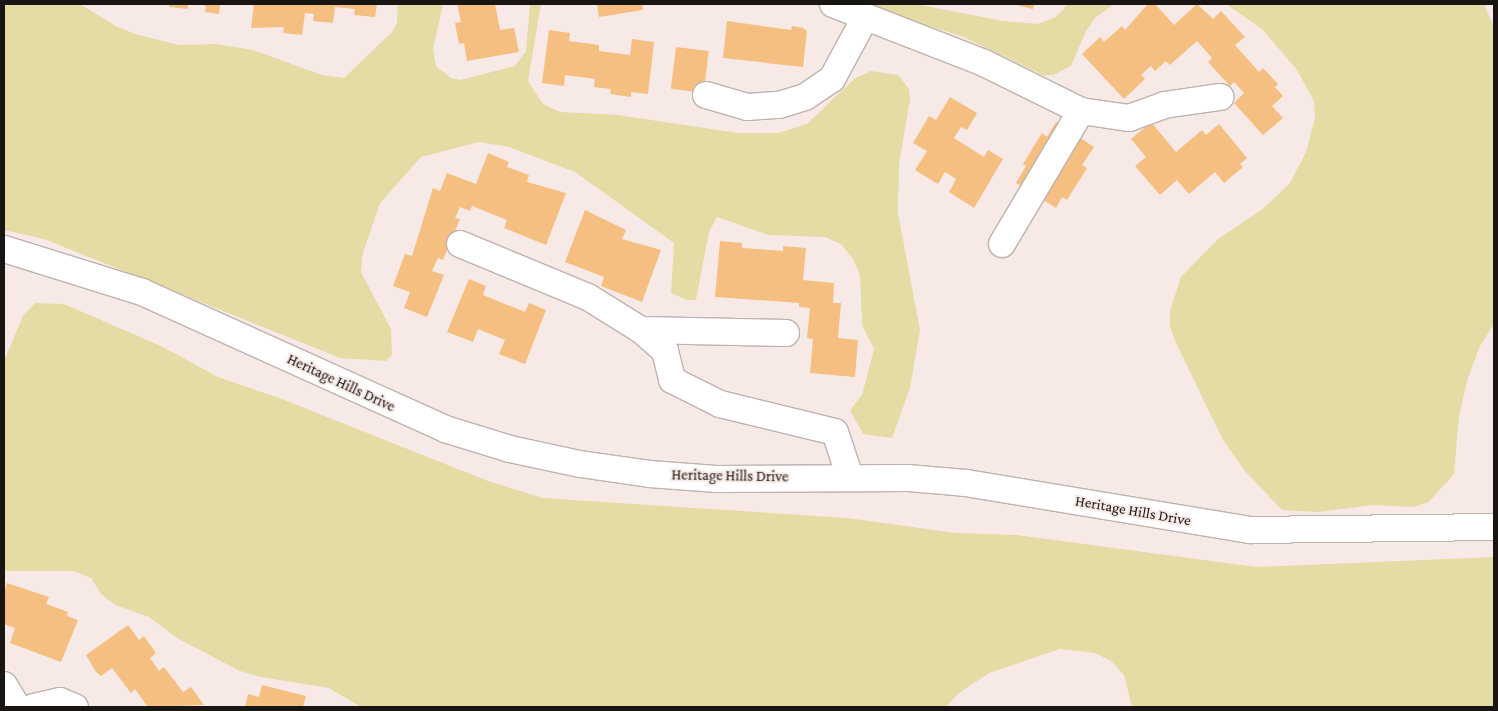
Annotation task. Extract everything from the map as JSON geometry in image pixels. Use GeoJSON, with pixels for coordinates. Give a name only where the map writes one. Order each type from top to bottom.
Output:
{"type":"FeatureCollection","features":[{"type":"Feature","properties":{"kind":"street"},"geometry":{"type":"LineString","coordinates":[[833,4],[864,18],[984,63],[1081,111],[1128,118],[1164,105],[1220,97]]}},
{"type":"Feature","properties":{"kind":"street"},"geometry":{"type":"LineString","coordinates":[[706,95],[747,108],[779,104],[804,97],[832,79],[864,18]]}},
{"type":"Feature","properties":{"kind":"street"},"geometry":{"type":"LineString","coordinates":[[1002,244],[1081,111]]}},
{"type":"Feature","properties":{"kind":"street"},"geometry":{"type":"LineString","coordinates":[[460,244],[588,297],[641,330],[665,351],[672,380],[720,404],[835,432],[850,477]]}},
{"type":"Feature","properties":{"kind":"street","name":"Heritage Hills Drive"},"geometry":{"type":"LineString","coordinates":[[4,249],[142,292],[382,403],[445,429],[510,449],[649,474],[717,479],[850,477],[966,483],[1250,530],[1494,527]]}},
{"type":"Feature","properties":{"kind":"street"},"geometry":{"type":"LineString","coordinates":[[641,330],[786,333]]}},
{"type":"Feature","properties":{"kind":"street"},"geometry":{"type":"LineString","coordinates":[[4,685],[17,707]]}},
{"type":"Feature","properties":{"kind":"street"},"geometry":{"type":"LineString","coordinates":[[34,707],[60,701],[75,707]]}},
{"type":"Feature","properties":{"kind":"shaded area"},"geometry":{"type":"Polygon","coordinates":[[[4,4],[80,4],[116,26],[135,34],[179,45],[216,44],[253,50],[322,75],[344,78],[393,31],[397,22],[398,4],[443,4],[433,49],[436,66],[451,78],[460,80],[515,66],[526,51],[530,4],[541,4],[528,81],[543,104],[560,112],[618,115],[738,133],[778,133],[807,124],[854,79],[871,71],[898,75],[909,89],[910,99],[899,164],[898,213],[920,330],[910,388],[892,438],[863,434],[850,410],[862,395],[874,349],[862,325],[860,275],[853,259],[841,244],[825,237],[768,235],[717,217],[709,232],[696,300],[687,300],[671,293],[674,243],[575,172],[509,147],[479,142],[421,157],[380,203],[363,253],[361,272],[391,329],[392,355],[386,361],[340,358],[44,239],[4,230],[4,4]]]}},
{"type":"Feature","properties":{"kind":"shaded area"},"geometry":{"type":"Polygon","coordinates":[[[869,4],[915,4],[1003,21],[1038,24],[1056,17],[1068,4],[1114,4],[1095,18],[1086,31],[1071,66],[1053,75],[1043,75],[961,36],[885,12],[869,4]]]}},
{"type":"Feature","properties":{"kind":"shaded area"},"geometry":{"type":"Polygon","coordinates":[[[1226,4],[1484,4],[1494,27],[1494,324],[1480,346],[1467,381],[1459,416],[1454,474],[1429,502],[1413,507],[1374,505],[1318,512],[1282,510],[1245,471],[1223,440],[1176,343],[1170,327],[1170,311],[1181,277],[1218,239],[1264,208],[1290,183],[1306,152],[1315,118],[1314,101],[1297,70],[1262,29],[1226,4]]]}},
{"type":"Feature","properties":{"kind":"shaded area"},"geometry":{"type":"Polygon","coordinates":[[[35,303],[64,304],[161,346],[218,377],[282,399],[488,481],[543,498],[847,518],[956,533],[1017,535],[1256,567],[1494,557],[1494,707],[1132,707],[1124,675],[1111,661],[1095,653],[1060,649],[989,673],[959,693],[946,707],[361,707],[329,688],[261,677],[240,671],[177,638],[149,617],[115,605],[101,594],[91,578],[74,571],[4,571],[4,361],[23,316],[35,303]]]}},
{"type":"Feature","properties":{"kind":"building"},"geometry":{"type":"Polygon","coordinates":[[[170,4],[188,4],[188,9],[169,7],[170,4]]]}},
{"type":"Feature","properties":{"kind":"building"},"geometry":{"type":"Polygon","coordinates":[[[196,4],[220,4],[219,14],[205,12],[206,6],[196,4]]]}},
{"type":"Feature","properties":{"kind":"building"},"geometry":{"type":"Polygon","coordinates":[[[254,4],[377,4],[375,17],[354,15],[355,9],[335,7],[333,23],[313,21],[314,14],[305,13],[302,35],[283,33],[284,27],[251,28],[254,4]]]}},
{"type":"Feature","properties":{"kind":"building"},"geometry":{"type":"Polygon","coordinates":[[[457,4],[495,4],[500,30],[514,28],[519,52],[467,61],[464,43],[459,44],[455,23],[461,22],[457,4]]]}},
{"type":"Feature","properties":{"kind":"building"},"geometry":{"type":"Polygon","coordinates":[[[597,4],[642,4],[643,10],[599,17],[597,4]]]}},
{"type":"Feature","properties":{"kind":"building"},"geometry":{"type":"Polygon","coordinates":[[[1012,4],[1034,4],[1033,9],[1012,4]]]}},
{"type":"Feature","properties":{"kind":"building"},"geometry":{"type":"Polygon","coordinates":[[[1148,4],[1155,4],[1174,25],[1197,4],[1213,19],[1221,11],[1245,37],[1235,45],[1259,72],[1263,68],[1278,84],[1275,87],[1283,96],[1272,106],[1283,118],[1263,135],[1234,103],[1244,93],[1234,82],[1230,86],[1208,62],[1212,58],[1197,41],[1170,65],[1166,61],[1155,71],[1151,66],[1141,75],[1145,79],[1124,99],[1082,54],[1100,37],[1104,42],[1122,26],[1125,30],[1148,4]]]}},
{"type":"Feature","properties":{"kind":"building"},"geometry":{"type":"Polygon","coordinates":[[[727,21],[791,30],[792,26],[803,28],[807,31],[803,67],[723,58],[727,21]]]}},
{"type":"Feature","properties":{"kind":"building"},"geometry":{"type":"Polygon","coordinates":[[[549,30],[570,33],[569,41],[599,45],[599,51],[630,55],[632,39],[654,42],[648,94],[631,92],[631,97],[610,94],[611,89],[594,87],[595,79],[565,75],[564,86],[542,83],[549,30]]]}},
{"type":"Feature","properties":{"kind":"building"},"geometry":{"type":"Polygon","coordinates":[[[676,47],[709,51],[704,93],[671,89],[676,47]]]}},
{"type":"Feature","properties":{"kind":"building"},"geometry":{"type":"Polygon","coordinates":[[[950,97],[977,113],[967,130],[961,127],[954,138],[984,157],[988,150],[1003,159],[974,208],[949,192],[956,179],[945,172],[938,184],[915,170],[927,151],[913,143],[929,116],[936,120],[950,97]]]}},
{"type":"Feature","properties":{"kind":"building"},"geometry":{"type":"Polygon","coordinates":[[[1056,122],[1094,147],[1082,165],[1087,168],[1067,200],[1062,197],[1056,208],[1016,183],[1026,166],[1023,164],[1042,133],[1047,137],[1056,122]]]}},
{"type":"Feature","properties":{"kind":"building"},"geometry":{"type":"Polygon","coordinates":[[[1151,122],[1176,152],[1202,130],[1206,135],[1219,124],[1247,158],[1240,164],[1243,167],[1224,183],[1215,172],[1189,194],[1177,180],[1160,195],[1135,166],[1146,157],[1131,139],[1151,122]]]}},
{"type":"Feature","properties":{"kind":"building"},"geometry":{"type":"Polygon","coordinates":[[[488,153],[509,162],[507,167],[529,175],[527,182],[566,193],[546,245],[504,228],[507,220],[472,206],[470,211],[460,207],[455,218],[460,219],[443,260],[438,258],[432,271],[444,275],[427,317],[404,308],[410,292],[393,286],[405,254],[412,256],[433,188],[440,191],[447,173],[476,184],[488,153]]]}},
{"type":"Feature","properties":{"kind":"building"},"geometry":{"type":"Polygon","coordinates":[[[585,210],[626,230],[622,239],[661,250],[642,302],[601,286],[604,277],[565,262],[585,210]]]}},
{"type":"Feature","properties":{"kind":"building"},"geometry":{"type":"Polygon","coordinates":[[[720,241],[742,243],[742,248],[783,251],[783,246],[806,248],[803,280],[834,283],[833,303],[841,303],[838,338],[858,340],[855,377],[810,373],[813,339],[807,338],[810,308],[799,307],[799,303],[715,297],[720,241]]]}},
{"type":"Feature","properties":{"kind":"building"},"geometry":{"type":"Polygon","coordinates":[[[469,279],[486,286],[483,295],[525,312],[529,303],[546,310],[525,364],[499,354],[505,340],[478,329],[473,342],[447,332],[469,279]]]}},
{"type":"Feature","properties":{"kind":"building"},"geometry":{"type":"Polygon","coordinates":[[[7,583],[49,597],[46,604],[68,612],[67,616],[78,620],[61,662],[10,643],[15,628],[4,624],[4,592],[7,583]]]}},
{"type":"Feature","properties":{"kind":"building"},"geometry":{"type":"Polygon","coordinates":[[[128,625],[139,640],[144,636],[156,653],[150,658],[159,671],[164,667],[183,692],[191,687],[204,705],[148,707],[135,689],[131,693],[112,668],[101,676],[96,672],[86,655],[128,625]]]}},
{"type":"Feature","properties":{"kind":"building"},"geometry":{"type":"Polygon","coordinates":[[[262,685],[306,696],[303,707],[245,707],[248,694],[259,697],[262,685]]]}}]}
